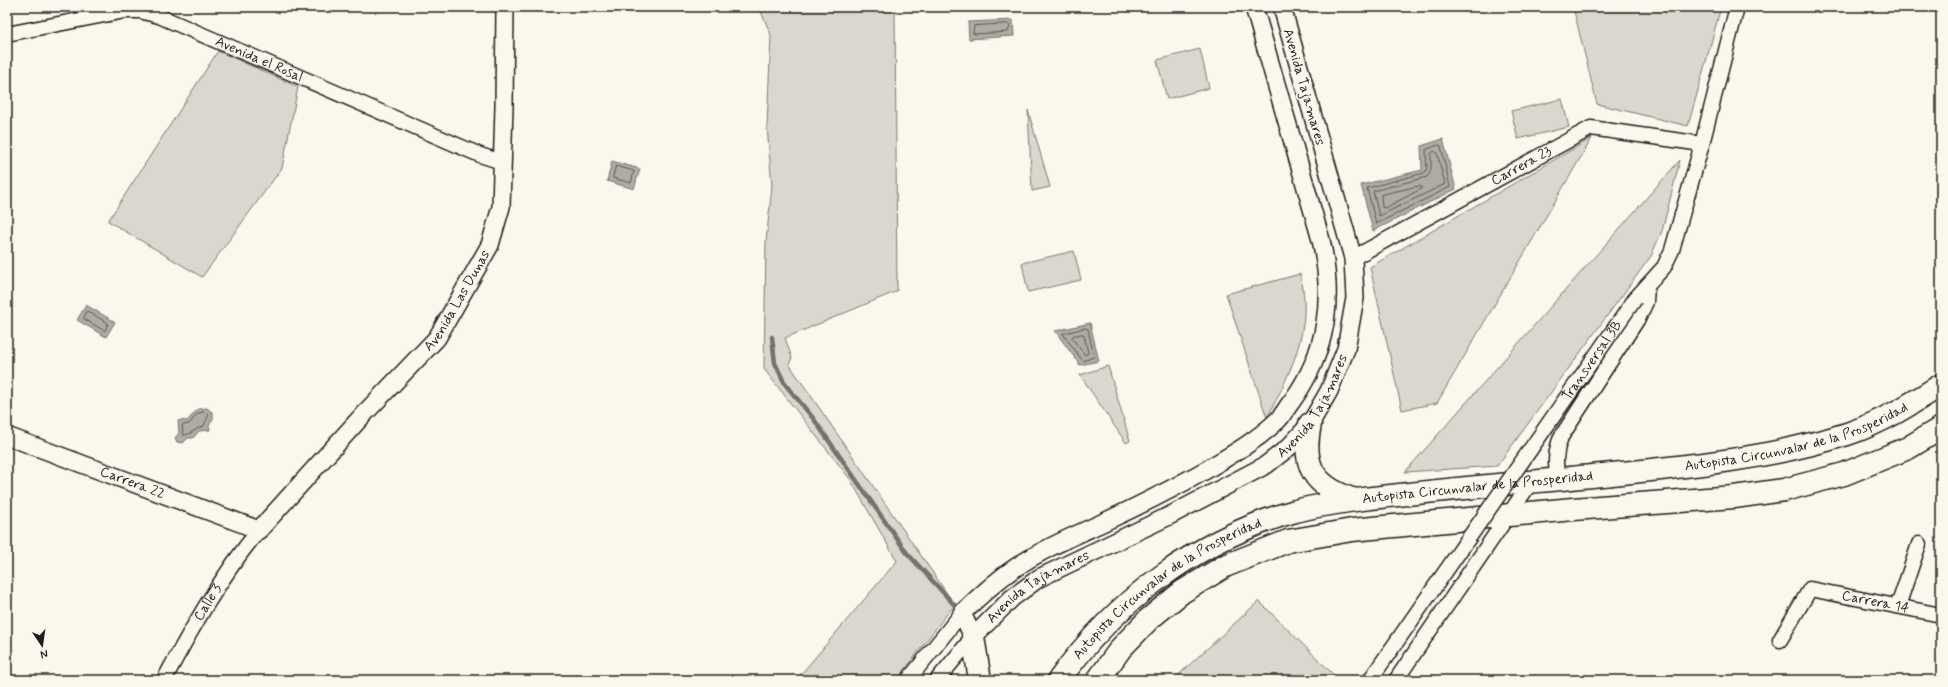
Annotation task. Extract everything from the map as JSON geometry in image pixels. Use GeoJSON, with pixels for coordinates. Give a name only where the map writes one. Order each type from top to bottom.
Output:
{"type":"FeatureCollection","features":[{"type":"Feature","properties":{"kind":"highway","name":"Autopista Circunvalar de la Prosperidad"},"geometry":{"type":"LineString","coordinates":[[1060,680],[1089,642],[1132,599],[1188,558],[1237,532],[1264,522],[1316,506],[1355,500],[1650,471],[1724,461],[1801,447],[1848,433],[1898,412],[1941,385]]}},
{"type":"Feature","properties":{"kind":"highway"},"geometry":{"type":"LineString","coordinates":[[1310,424],[1306,444],[1309,464],[1320,481],[1336,494],[1355,500]]}},
{"type":"Feature","properties":{"kind":"highway","name":"Autopista Circunvalar de la Prosperidad"},"geometry":{"type":"LineString","coordinates":[[1098,680],[1122,648],[1149,619],[1182,592],[1225,566],[1288,541],[1352,530],[1508,515],[1734,497],[1784,490],[1844,474],[1908,448],[1941,428]]}},
{"type":"Feature","properties":{"kind":"highway"},"geometry":{"type":"LineString","coordinates":[[973,637],[980,680]]}},
{"type":"Feature","properties":{"kind":"street","name":"Avenida Las Dunas"},"geometry":{"type":"LineString","coordinates":[[259,530],[363,415],[436,338],[490,245],[500,207],[505,7]]}},
{"type":"Feature","properties":{"kind":"street","name":"Avenida Tajamares"},"geometry":{"type":"LineString","coordinates":[[962,613],[984,591],[1014,568],[1038,554],[1159,496],[1245,447],[1278,419],[1303,386],[1317,355],[1327,315],[1327,265],[1254,7]]}},
{"type":"Feature","properties":{"kind":"street","name":"Avenida Tajamares"},"geometry":{"type":"LineString","coordinates":[[973,637],[1012,598],[1039,578],[1169,516],[1266,465],[1289,447],[1310,424],[1329,391],[1346,349],[1354,298],[1352,258],[1282,7]]}},
{"type":"Feature","properties":{"kind":"street","name":"Transversal 3B"},"geometry":{"type":"LineString","coordinates":[[1370,680],[1635,299],[1664,267],[1672,250],[1702,144],[1737,7]]}},
{"type":"Feature","properties":{"kind":"street","name":"Avenida el Rosal"},"geometry":{"type":"LineString","coordinates":[[7,34],[125,11],[140,11],[166,20],[480,155],[502,162]]}},
{"type":"Feature","properties":{"kind":"street","name":"Carrera 23"},"geometry":{"type":"LineString","coordinates":[[1352,258],[1591,128],[1702,144]]}},
{"type":"Feature","properties":{"kind":"street"},"geometry":{"type":"LineString","coordinates":[[1558,479],[1555,465],[1556,450],[1561,437],[1639,317],[1646,302],[1647,286]]}},
{"type":"Feature","properties":{"kind":"street","name":"Carrera 22"},"geometry":{"type":"LineString","coordinates":[[7,436],[259,530]]}},
{"type":"Feature","properties":{"kind":"street"},"geometry":{"type":"LineString","coordinates":[[1396,680],[1531,482]]}},
{"type":"Feature","properties":{"kind":"street","name":"Calle 3"},"geometry":{"type":"LineString","coordinates":[[164,680],[194,626],[241,552],[259,530]]}},
{"type":"Feature","properties":{"kind":"street"},"geometry":{"type":"LineString","coordinates":[[1898,606],[1919,544]]}},
{"type":"Feature","properties":{"kind":"street","name":"Carrera 14"},"geometry":{"type":"LineString","coordinates":[[1780,640],[1810,589],[1941,615]]}},
{"type":"Feature","properties":{"kind":"street"},"geometry":{"type":"LineString","coordinates":[[908,680],[962,613],[973,637],[937,680]]}},
{"type":"Feature","properties":{"kind":"shaded area"},"geometry":{"type":"Polygon","coordinates":[[[759,7],[895,7],[897,291],[785,338],[792,358],[789,364],[955,605],[897,680],[796,680],[897,561],[850,479],[764,369],[766,242],[772,186],[767,126],[771,35],[759,7]]]}},
{"type":"Feature","properties":{"kind":"shaded area"},"geometry":{"type":"Polygon","coordinates":[[[1573,7],[1721,7],[1688,126],[1597,104],[1573,7]]]}},
{"type":"Feature","properties":{"kind":"shaded area"},"geometry":{"type":"Polygon","coordinates":[[[1200,49],[1209,88],[1167,99],[1157,60],[1200,49]]]}},
{"type":"Feature","properties":{"kind":"shaded area"},"geometry":{"type":"Polygon","coordinates":[[[218,51],[298,87],[282,168],[202,277],[108,221],[218,51]]]}},
{"type":"Feature","properties":{"kind":"shaded area"},"geometry":{"type":"Polygon","coordinates":[[[1562,99],[1569,127],[1518,139],[1511,111],[1562,99]]]}},
{"type":"Feature","properties":{"kind":"shaded area"},"geometry":{"type":"Polygon","coordinates":[[[1028,110],[1050,187],[1032,191],[1028,110]]]}},
{"type":"Feature","properties":{"kind":"shaded area"},"geometry":{"type":"Polygon","coordinates":[[[1592,138],[1437,403],[1402,410],[1370,267],[1592,138]]]}},
{"type":"Feature","properties":{"kind":"shaded area"},"geometry":{"type":"Polygon","coordinates":[[[1680,160],[1662,231],[1651,256],[1497,466],[1405,472],[1680,160]]]}},
{"type":"Feature","properties":{"kind":"shaded area"},"geometry":{"type":"Polygon","coordinates":[[[1074,251],[1081,280],[1028,292],[1022,263],[1074,251]]]}},
{"type":"Feature","properties":{"kind":"shaded area"},"geometry":{"type":"Polygon","coordinates":[[[1300,274],[1304,294],[1304,313],[1298,349],[1292,366],[1267,418],[1226,294],[1300,274]]]}},
{"type":"Feature","properties":{"kind":"shaded area"},"geometry":{"type":"Polygon","coordinates":[[[1108,366],[1130,441],[1126,443],[1080,375],[1108,366]]]}},
{"type":"Feature","properties":{"kind":"shaded area"},"geometry":{"type":"Polygon","coordinates":[[[1259,601],[1339,680],[1173,680],[1259,601]]]}},
{"type":"Feature","properties":{"kind":"water"},"geometry":{"type":"Polygon","coordinates":[[[1013,20],[1014,36],[969,39],[968,22],[1013,20]]]}},
{"type":"Feature","properties":{"kind":"water"},"geometry":{"type":"Polygon","coordinates":[[[1443,139],[1456,189],[1373,231],[1361,185],[1422,170],[1421,146],[1443,139]]]}},
{"type":"Feature","properties":{"kind":"water"},"geometry":{"type":"Polygon","coordinates":[[[612,161],[640,169],[634,189],[607,181],[612,161]]]}},
{"type":"Feature","properties":{"kind":"water"},"geometry":{"type":"Polygon","coordinates":[[[86,305],[115,322],[106,337],[77,320],[86,305]]]}},
{"type":"Feature","properties":{"kind":"water"},"geometry":{"type":"Polygon","coordinates":[[[1090,323],[1099,361],[1080,365],[1055,331],[1090,323]]]}},
{"type":"Feature","properties":{"kind":"water"},"geometry":{"type":"Polygon","coordinates":[[[207,408],[213,413],[213,419],[209,425],[210,430],[199,431],[193,438],[188,438],[183,443],[177,442],[175,438],[179,433],[178,421],[187,421],[198,409],[207,408]]]}},
{"type":"Feature","properties":{"kind":"waterway"},"geometry":{"type":"LineString","coordinates":[[772,337],[775,363],[785,384],[813,418],[907,553],[960,611]]}}]}
